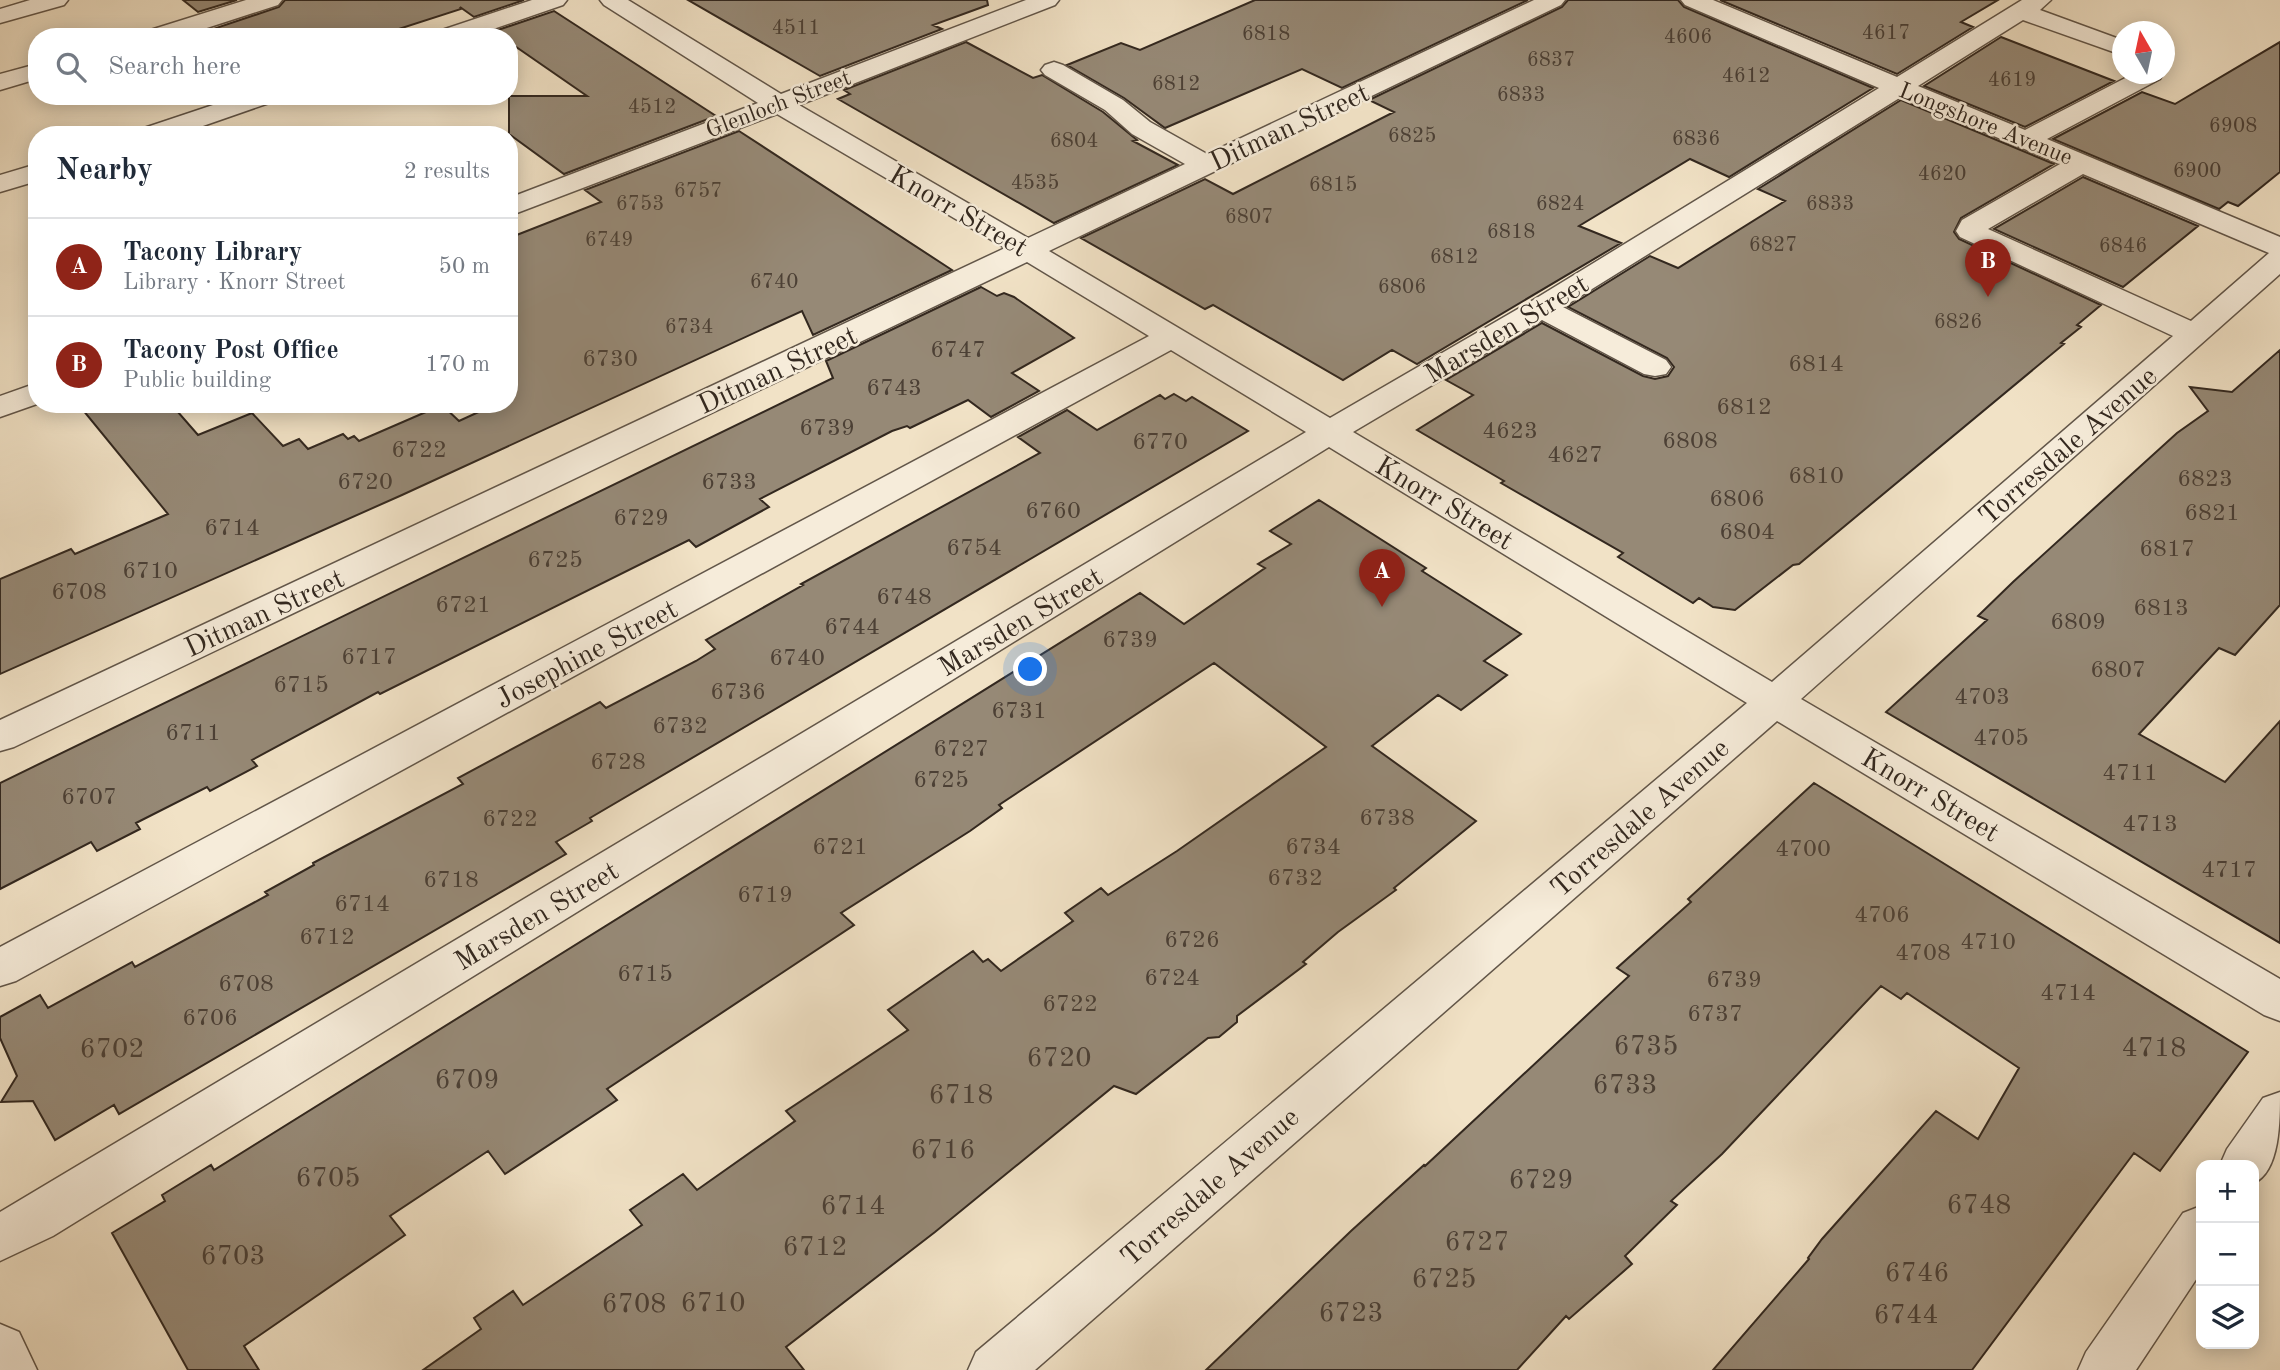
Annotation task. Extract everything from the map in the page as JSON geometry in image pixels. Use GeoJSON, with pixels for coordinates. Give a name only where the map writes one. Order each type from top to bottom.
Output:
{"type":"FeatureCollection","features":[{"type":"Feature","properties":{"kind":"street"},"geometry":{"type":"LineString","coordinates":[[0,16],[56,0]]}},
{"type":"Feature","properties":{"kind":"street"},"geometry":{"type":"LineString","coordinates":[[181,28],[270,0]]}},
{"type":"Feature","properties":{"kind":"street"},"geometry":{"type":"LineString","coordinates":[[471,28],[555,0]]}},
{"type":"Feature","properties":{"kind":"street","name":"Knorr Street"},"geometry":{"type":"LineString","coordinates":[[612,0],[777,103],[1028,250],[1774,701],[2280,1002]]}},
{"type":"Feature","properties":{"kind":"street","name":"Glenloch Street"},"geometry":{"type":"LineString","coordinates":[[518,204],[1046,0]]}},
{"type":"Feature","properties":{"kind":"street","name":"Ditman Street"},"geometry":{"type":"LineString","coordinates":[[0,737],[1553,0]]}},
{"type":"Feature","properties":{"kind":"street","name":"Longshore Avenue"},"geometry":{"type":"LineString","coordinates":[[1693,0],[2280,247]]}},
{"type":"Feature","properties":{"kind":"street"},"geometry":{"type":"LineString","coordinates":[[2030,6],[2112,43]]}},
{"type":"Feature","properties":{"kind":"street","name":"Marsden Street"},"geometry":{"type":"LineString","coordinates":[[0,1238],[59,1206],[1328,433],[1541,308],[2030,6]]}},
{"type":"Feature","properties":{"kind":"street"},"geometry":{"type":"LineString","coordinates":[[1054,70],[1114,105],[1141,128],[1207,165]]}},
{"type":"Feature","properties":{"kind":"street"},"geometry":{"type":"LineString","coordinates":[[0,82],[28,74]]}},
{"type":"Feature","properties":{"kind":"street"},"geometry":{"type":"LineString","coordinates":[[2026,140],[2132,84]]}},
{"type":"Feature","properties":{"kind":"street"},"geometry":{"type":"LineString","coordinates":[[177,126],[238,105]]}},
{"type":"Feature","properties":{"kind":"street"},"geometry":{"type":"LineString","coordinates":[[2082,163],[1972,226],[1970,231],[2194,334]]}},
{"type":"Feature","properties":{"kind":"street"},"geometry":{"type":"LineString","coordinates":[[0,184],[28,175]]}},
{"type":"Feature","properties":{"kind":"street","name":"Torresdale Avenue"},"geometry":{"type":"LineString","coordinates":[[995,1370],[1774,701],[2280,259]]}},
{"type":"Feature","properties":{"kind":"street"},"geometry":{"type":"LineString","coordinates":[[1541,308],[1654,367]]}},
{"type":"Feature","properties":{"kind":"street","name":"Josephine Street"},"geometry":{"type":"LineString","coordinates":[[0,968],[1171,337]]}},
{"type":"Feature","properties":{"kind":"street"},"geometry":{"type":"LineString","coordinates":[[0,407],[28,396]]}},
{"type":"Feature","properties":{"kind":"street"},"geometry":{"type":"LineString","coordinates":[[2247,1160],[2280,1113]]}},
{"type":"Feature","properties":{"kind":"street"},"geometry":{"type":"LineString","coordinates":[[2105,1370],[2196,1236]]}},
{"type":"Feature","properties":{"kind":"street"},"geometry":{"type":"LineString","coordinates":[[0,1350],[10,1370]]}},
{"type":"Feature","properties":{"kind":"building"},"geometry":{"type":"Polygon","coordinates":[[[183,0],[237,0],[198,12],[183,0]]]}},
{"type":"Feature","properties":{"kind":"building"},"geometry":{"type":"Polygon","coordinates":[[[285,0],[524,0],[474,17],[460,7],[461,9],[402,28],[216,28],[279,7],[285,0]]]}},
{"type":"Feature","properties":{"kind":"building"},"geometry":{"type":"Polygon","coordinates":[[[688,0],[987,0],[988,5],[933,25],[942,29],[820,76],[688,0]]]}},
{"type":"Feature","properties":{"kind":"building"},"geometry":{"type":"Polygon","coordinates":[[[1255,0],[1528,0],[1342,88],[1302,69],[1165,128],[1124,98],[1067,65],[1121,43],[1140,50],[1255,0]]]}},
{"type":"Feature","properties":{"kind":"building"},"geometry":{"type":"Polygon","coordinates":[[[1568,0],[1678,0],[1684,7],[1873,88],[1729,177],[1690,159],[1579,226],[1621,243],[1417,364],[1392,350],[1343,380],[1213,305],[1205,309],[1081,238],[1205,179],[1233,194],[1394,112],[1369,100],[1562,7],[1568,0]]]}},
{"type":"Feature","properties":{"kind":"building"},"geometry":{"type":"Polygon","coordinates":[[[1720,0],[1998,0],[1961,22],[1973,27],[1897,74],[1720,0]]]}},
{"type":"Feature","properties":{"kind":"building"},"geometry":{"type":"Polygon","coordinates":[[[554,11],[716,116],[564,174],[518,141],[518,126],[509,126],[509,105],[518,105],[518,96],[587,96],[518,48],[518,28],[504,28],[554,11]]]}},
{"type":"Feature","properties":{"kind":"building"},"geometry":{"type":"Polygon","coordinates":[[[2001,37],[2112,80],[2025,127],[1924,86],[2001,37]]]}},
{"type":"Feature","properties":{"kind":"building"},"geometry":{"type":"Polygon","coordinates":[[[966,42],[1033,78],[1042,75],[1103,112],[1137,140],[1133,141],[1178,165],[1054,223],[838,99],[850,94],[844,90],[966,42]]]}},
{"type":"Feature","properties":{"kind":"building"},"geometry":{"type":"Polygon","coordinates":[[[2280,42],[2280,172],[2238,206],[2228,202],[2219,209],[2053,139],[2142,92],[2175,104],[2280,42]]]}},
{"type":"Feature","properties":{"kind":"building"},"geometry":{"type":"Polygon","coordinates":[[[1901,100],[2054,164],[1961,218],[1954,232],[1959,239],[2101,305],[2077,325],[2081,327],[2061,343],[2064,344],[1799,564],[1793,565],[1735,610],[1713,607],[1699,598],[1693,603],[1618,557],[1623,553],[1501,483],[1504,481],[1417,430],[1473,395],[1446,380],[1542,323],[1643,376],[1655,379],[1668,376],[1674,367],[1667,358],[1568,307],[1650,256],[1678,268],[1785,201],[1758,189],[1901,100]]]}},
{"type":"Feature","properties":{"kind":"building"},"geometry":{"type":"Polygon","coordinates":[[[739,131],[952,270],[813,335],[802,311],[402,495],[0,674],[0,579],[71,549],[75,554],[168,514],[85,413],[179,413],[198,435],[252,413],[283,446],[299,439],[308,449],[343,434],[348,439],[354,436],[359,441],[424,413],[450,413],[459,421],[476,413],[518,413],[518,234],[601,202],[585,190],[739,131]]]}},
{"type":"Feature","properties":{"kind":"building"},"geometry":{"type":"Polygon","coordinates":[[[2083,177],[2198,226],[2123,287],[1994,229],[2083,177]]]}},
{"type":"Feature","properties":{"kind":"building"},"geometry":{"type":"Polygon","coordinates":[[[981,287],[997,296],[1004,293],[1014,297],[1074,338],[1012,373],[1039,391],[991,417],[968,400],[910,428],[907,426],[892,431],[760,499],[769,507],[696,547],[689,540],[380,694],[378,692],[252,760],[257,766],[210,791],[207,787],[136,823],[140,829],[97,851],[91,842],[0,889],[0,783],[833,378],[826,361],[981,287]]]}},
{"type":"Feature","properties":{"kind":"building"},"geometry":{"type":"Polygon","coordinates":[[[2280,350],[2280,605],[2235,655],[2219,648],[2139,734],[2225,782],[2280,721],[2280,943],[1886,712],[1987,620],[1978,616],[2013,582],[2177,433],[2208,411],[2190,387],[2232,392],[2280,350]]]}},
{"type":"Feature","properties":{"kind":"building"},"geometry":{"type":"Polygon","coordinates":[[[1174,394],[1186,401],[1192,397],[1248,431],[590,818],[592,821],[556,842],[566,854],[119,1114],[114,1105],[55,1140],[33,1101],[1,1102],[17,1076],[0,1038],[0,1017],[40,995],[48,1008],[132,962],[135,967],[268,895],[265,892],[314,865],[313,863],[463,784],[458,778],[600,702],[606,708],[696,661],[715,649],[706,640],[803,585],[801,584],[1040,453],[1018,437],[1067,410],[1097,430],[1160,395],[1165,399],[1174,394]]]}},
{"type":"Feature","properties":{"kind":"building"},"geometry":{"type":"Polygon","coordinates":[[[1319,500],[1426,568],[1422,571],[1521,634],[1484,661],[1507,675],[1461,710],[1438,695],[1372,746],[1476,821],[1394,888],[1396,890],[1338,932],[1303,962],[1306,964],[1237,1016],[1237,1022],[1219,1037],[1208,1038],[1136,1094],[1114,1086],[935,1232],[786,1347],[804,1370],[423,1370],[481,1329],[474,1318],[513,1291],[523,1305],[642,1225],[630,1210],[683,1174],[697,1190],[795,1121],[786,1111],[908,1030],[888,1010],[973,951],[983,962],[988,959],[1001,971],[1073,921],[1065,913],[1101,888],[1108,895],[1177,851],[1326,747],[1214,663],[999,805],[1002,808],[970,831],[841,913],[854,925],[607,1089],[617,1100],[505,1174],[488,1151],[390,1216],[405,1235],[244,1346],[259,1370],[188,1370],[112,1233],[165,1201],[162,1195],[211,1165],[214,1170],[1140,593],[1184,624],[1265,568],[1258,564],[1291,544],[1270,531],[1319,500]]]}},
{"type":"Feature","properties":{"kind":"building"},"geometry":{"type":"Polygon","coordinates":[[[1814,783],[2248,1052],[2160,1171],[2134,1153],[1972,1370],[1713,1370],[1809,1259],[1822,1239],[1936,1111],[1978,1139],[2019,1068],[1907,993],[1901,999],[1881,986],[1722,1154],[1671,1201],[1677,1205],[1625,1256],[1632,1264],[1569,1319],[1566,1316],[1517,1370],[1206,1370],[1351,1231],[1425,1166],[1629,976],[1617,968],[1691,902],[1688,899],[1814,783]]]}},
{"type":"Feature","properties":{"kind":"place","name":"Tacony Post Office"},"geometry":{"type":"Point","coordinates":[1988,297]}},
{"type":"Feature","properties":{"kind":"place","name":"Tacony Library"},"geometry":{"type":"Point","coordinates":[1382,607]}}]}
